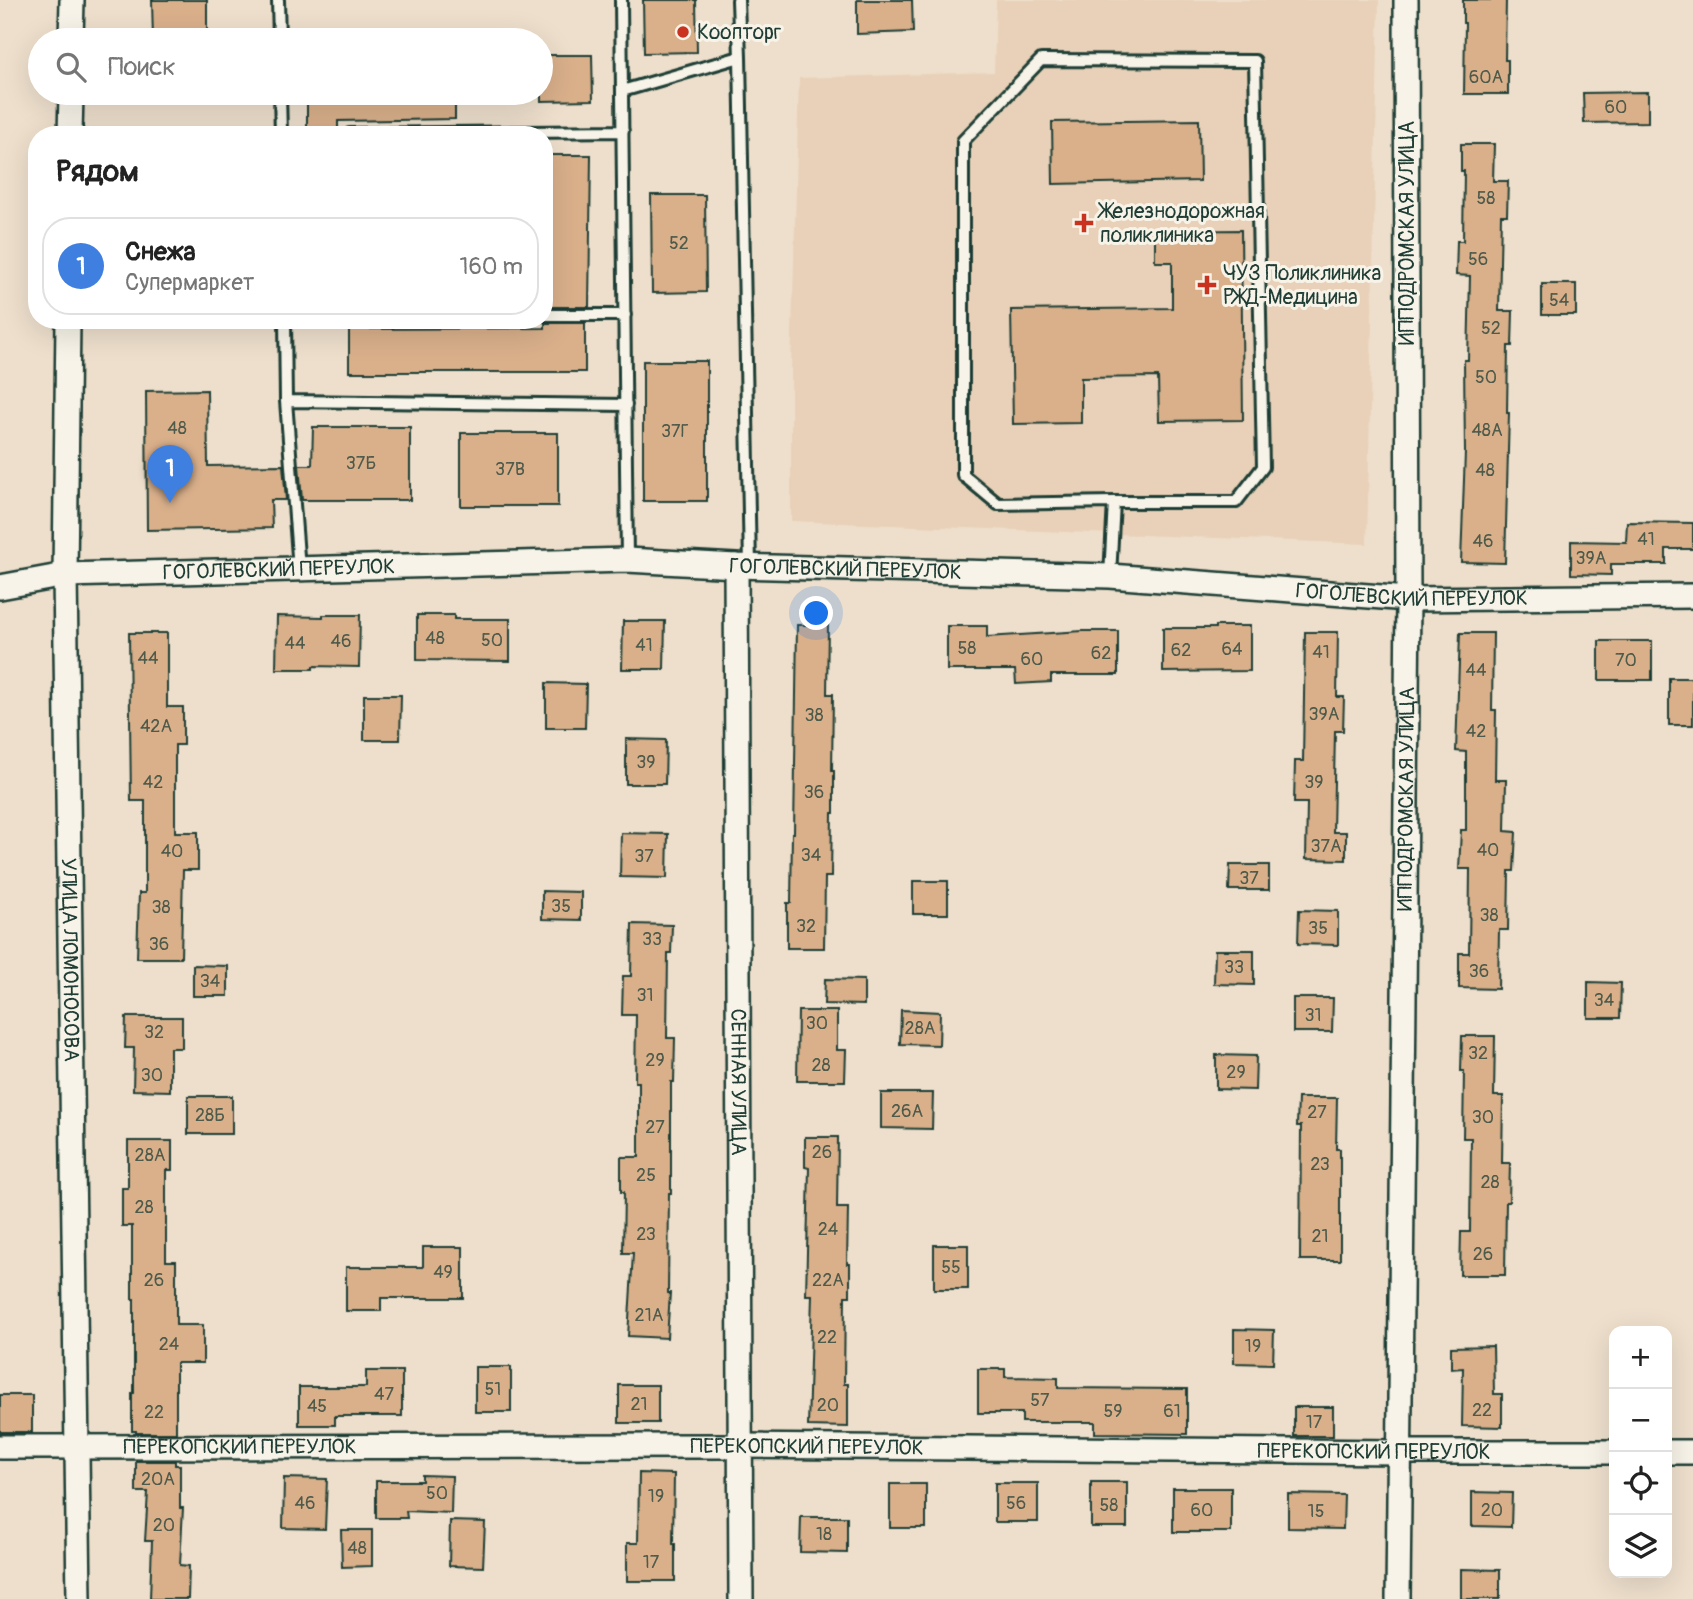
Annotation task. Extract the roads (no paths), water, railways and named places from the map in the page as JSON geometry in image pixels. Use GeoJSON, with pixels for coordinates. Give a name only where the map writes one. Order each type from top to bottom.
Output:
{"type":"FeatureCollection","features":[{"type":"Feature","properties":{"kind":"street"},"geometry":{"type":"LineString","coordinates":[[71,28],[72,0]]}},
{"type":"Feature","properties":{"kind":"street","name":"ИППОДРОМСКАЯ УЛИЦА"},"geometry":{"type":"LineString","coordinates":[[1398,1599],[1408,599],[1406,0]]}},
{"type":"Feature","properties":{"kind":"street"},"geometry":{"type":"LineString","coordinates":[[70,126],[71,105]]}},
{"type":"Feature","properties":{"kind":"street","name":"УЛИЦА ЛОМОНОСОВА"},"geometry":{"type":"LineString","coordinates":[[68,329],[65,575],[79,1599]]}},
{"type":"Feature","properties":{"kind":"street","name":"ГОГОЛЕВСКИЙ ПЕРЕУЛОК"},"geometry":{"type":"LineString","coordinates":[[0,587],[65,575],[627,560],[743,566],[1110,576],[1408,599],[1693,596]]}},
{"type":"Feature","properties":{"kind":"street","name":"СЕННАЯ УЛИЦА"},"geometry":{"type":"LineString","coordinates":[[741,1599],[743,566]]}},
{"type":"Feature","properties":{"kind":"street","name":"ПЕРЕКОПСКИЙ ПЕРЕУЛОК"},"geometry":{"type":"LineString","coordinates":[[0,1447],[740,1446],[1609,1452]]}},
{"type":"Feature","properties":{"kind":"street"},"geometry":{"type":"LineString","coordinates":[[1672,1452],[1693,1452]]}},
{"type":"Feature","properties":{"kind":"lane"},"geometry":{"type":"LineString","coordinates":[[278,0],[279,28]]}},
{"type":"Feature","properties":{"kind":"lane"},"geometry":{"type":"LineString","coordinates":[[621,0],[627,560]]}},
{"type":"Feature","properties":{"kind":"lane"},"geometry":{"type":"LineString","coordinates":[[738,0],[743,566]]}},
{"type":"Feature","properties":{"kind":"lane"},"geometry":{"type":"LineString","coordinates":[[622,91],[740,57]]}},
{"type":"Feature","properties":{"kind":"lane"},"geometry":{"type":"LineString","coordinates":[[1041,60],[1255,61],[1263,467],[1236,502],[1114,502],[998,504],[963,475],[962,141],[1041,60]]}},
{"type":"Feature","properties":{"kind":"lane"},"geometry":{"type":"LineString","coordinates":[[280,105],[281,126]]}},
{"type":"Feature","properties":{"kind":"lane"},"geometry":{"type":"LineString","coordinates":[[553,132],[622,131]]}},
{"type":"Feature","properties":{"kind":"lane"},"geometry":{"type":"LineString","coordinates":[[553,315],[625,315]]}},
{"type":"Feature","properties":{"kind":"lane"},"geometry":{"type":"LineString","coordinates":[[285,329],[286,401],[299,569]]}},
{"type":"Feature","properties":{"kind":"lane"},"geometry":{"type":"LineString","coordinates":[[286,401],[626,405]]}},
{"type":"Feature","properties":{"kind":"lane"},"geometry":{"type":"LineString","coordinates":[[1110,576],[1114,502]]}},
{"type":"Feature","properties":{"kind":"place","name":"Коопторг"},"geometry":{"type":"Point","coordinates":[683,32]}},
{"type":"Feature","properties":{"kind":"place","name":"Железнодорожная поликлиника"},"geometry":{"type":"Point","coordinates":[1084,223]}},
{"type":"Feature","properties":{"kind":"place","name":"ЧУЗ Поликлиника РЖД-Медицина"},"geometry":{"type":"Point","coordinates":[1207,285]}},
{"type":"Feature","properties":{"kind":"place","name":"Снежа"},"geometry":{"type":"Point","coordinates":[170,503]}}]}
